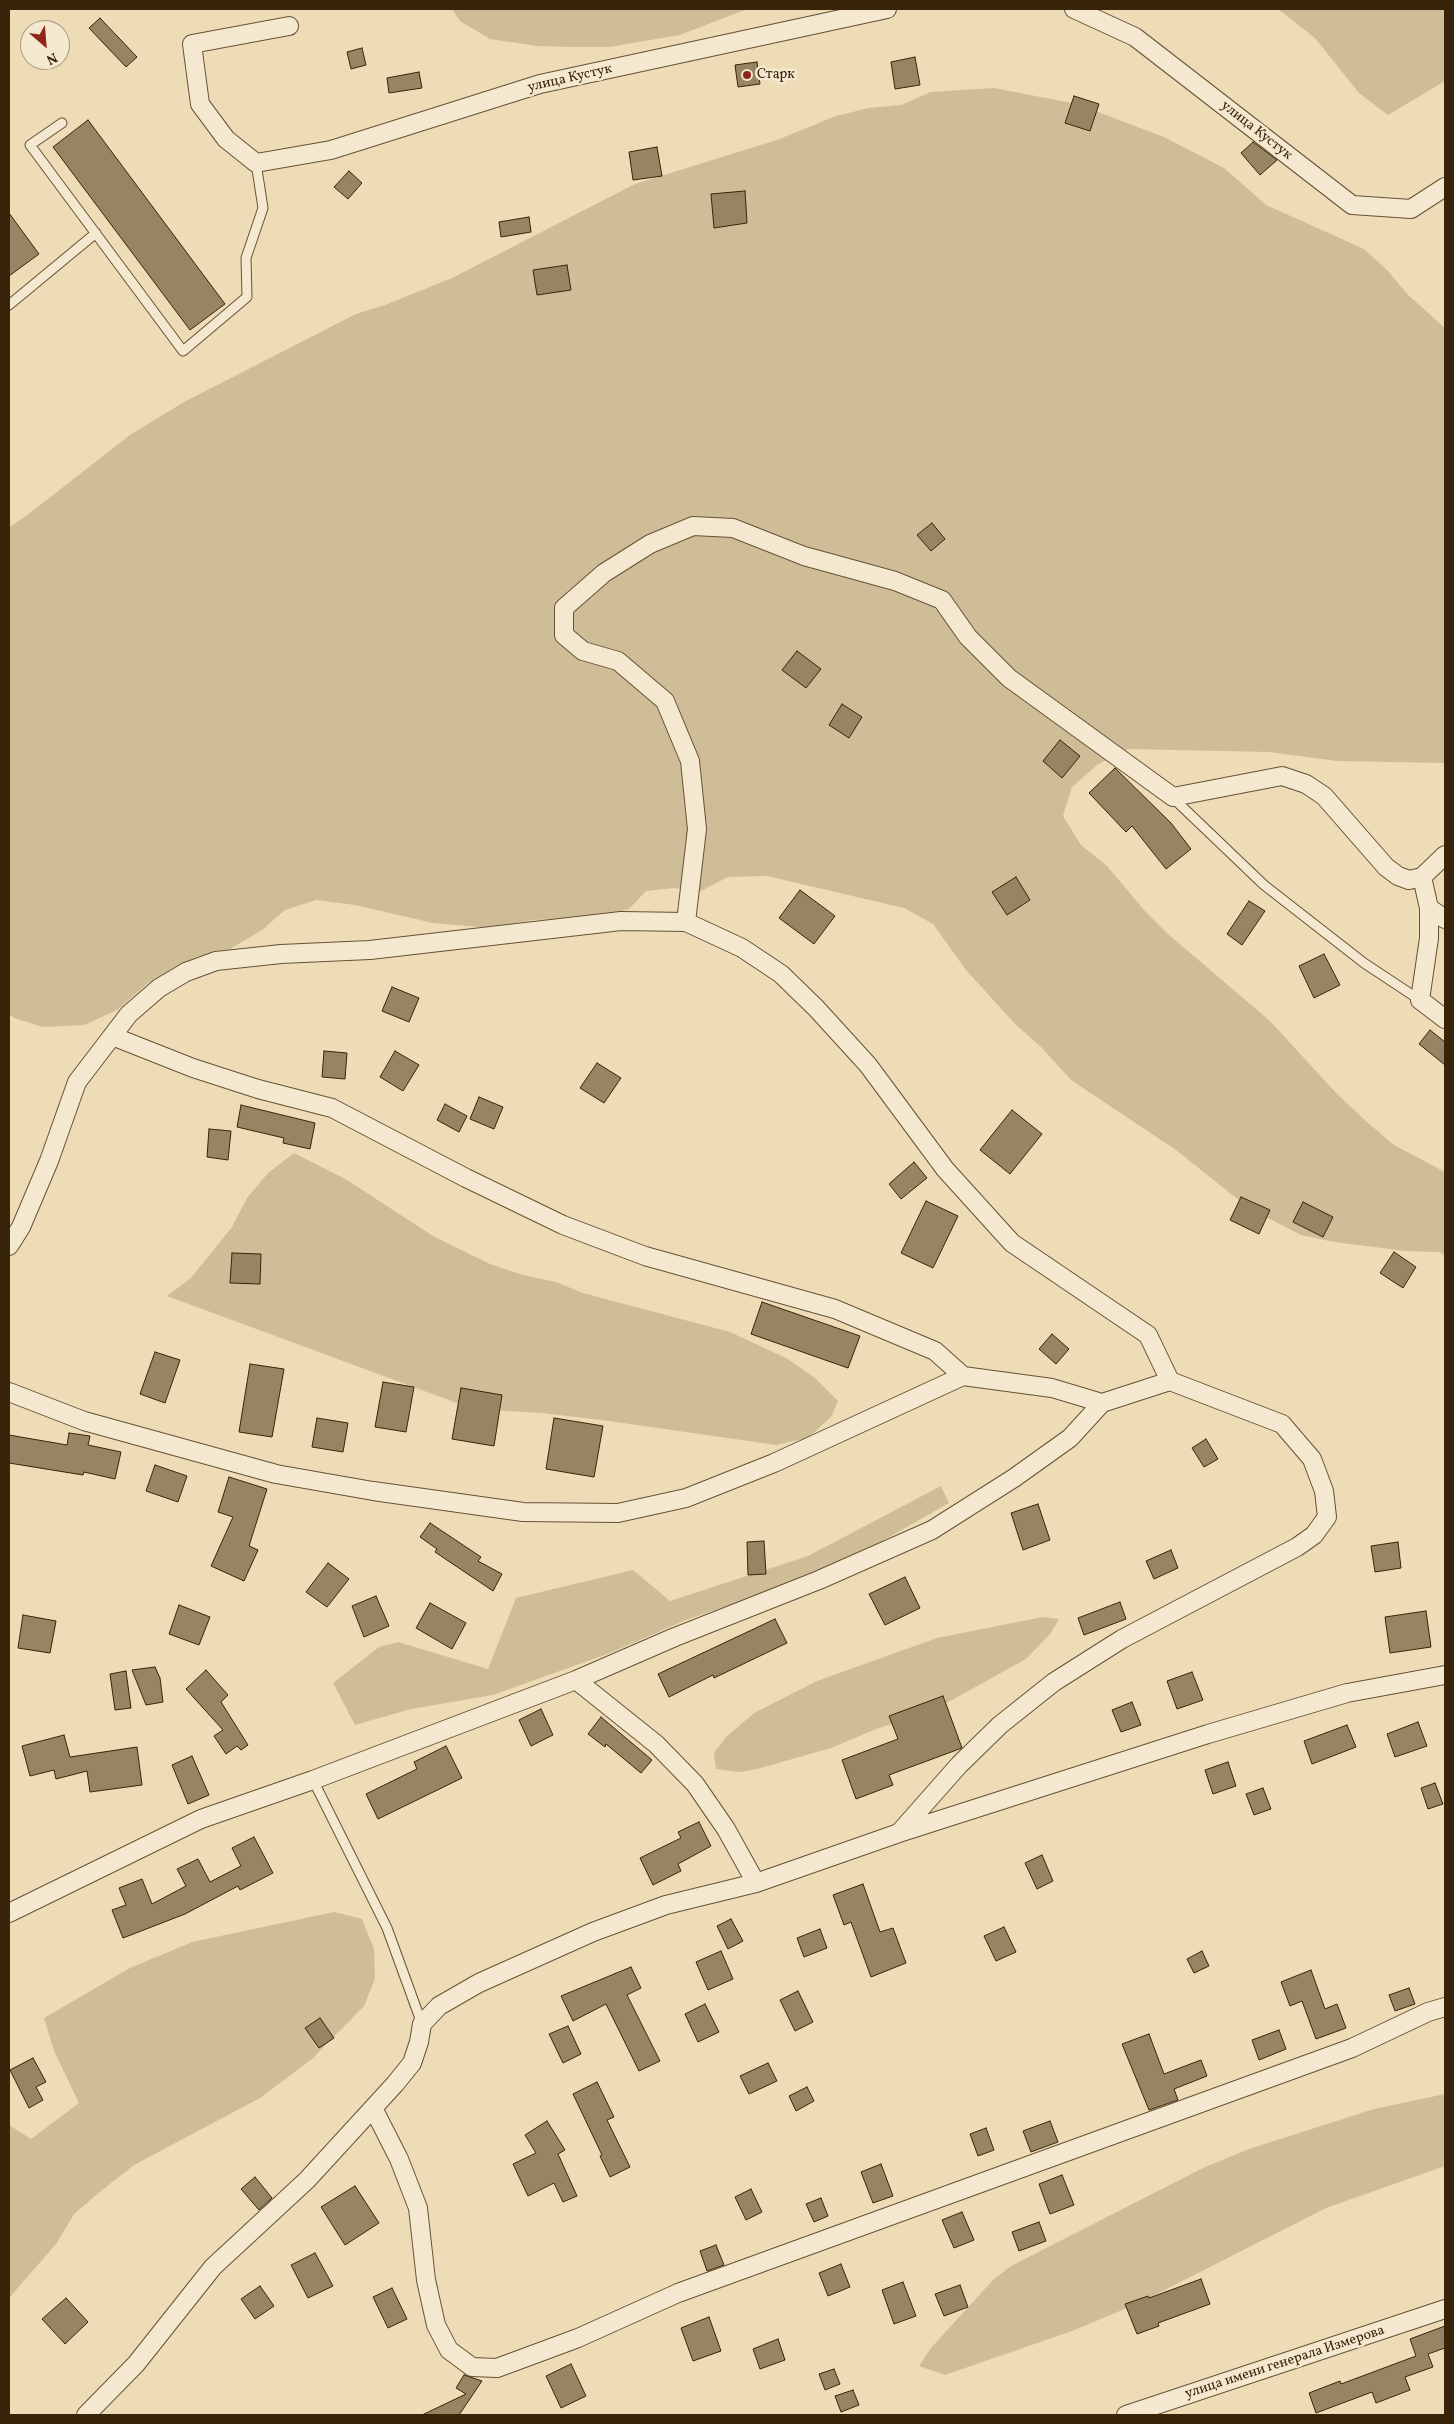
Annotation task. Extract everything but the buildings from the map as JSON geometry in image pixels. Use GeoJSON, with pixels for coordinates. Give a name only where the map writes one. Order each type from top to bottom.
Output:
{"type":"FeatureCollection","features":[{"type":"Feature","properties":{"kind":"street","name":"улица Кустук"},"geometry":{"type":"LineString","coordinates":[[256,163],[331,150],[540,84],[887,9]]}},
{"type":"Feature","properties":{"kind":"street","name":"улица Кустук"},"geometry":{"type":"LineString","coordinates":[[1074,9],[1135,37],[1352,205],[1411,210],[1445,188]]}},
{"type":"Feature","properties":{"kind":"street"},"geometry":{"type":"LineString","coordinates":[[256,163],[226,139],[200,104],[192,44],[289,26]]}},
{"type":"Feature","properties":{"kind":"street"},"geometry":{"type":"LineString","coordinates":[[686,922],[696,829],[690,761],[665,701],[618,661],[583,651],[564,636],[564,608],[604,573],[650,544],[694,526],[733,528],[804,556],[894,581],[942,600],[968,637],[1009,678],[1173,798],[1282,776],[1306,784],[1324,796],[1386,867],[1398,876],[1409,880],[1422,877],[1445,855]]}},
{"type":"Feature","properties":{"kind":"street"},"geometry":{"type":"LineString","coordinates":[[1422,877],[1429,908],[1429,938],[1420,1000],[1445,1019]]}},
{"type":"Feature","properties":{"kind":"street"},"geometry":{"type":"LineString","coordinates":[[1429,908],[1445,919]]}},
{"type":"Feature","properties":{"kind":"street"},"geometry":{"type":"LineString","coordinates":[[9,1246],[21,1227],[49,1161],[77,1082],[129,1014],[159,988],[186,972],[216,962],[281,954],[370,950],[621,921],[686,922],[742,948],[781,974],[868,1065],[945,1169],[1012,1243],[1148,1335],[1170,1381]]}},
{"type":"Feature","properties":{"kind":"street"},"geometry":{"type":"LineString","coordinates":[[112,1036],[230,1080],[332,1108],[466,1178],[563,1225],[645,1256],[835,1309],[935,1351],[963,1376]]}},
{"type":"Feature","properties":{"kind":"street"},"geometry":{"type":"LineString","coordinates":[[9,1392],[84,1421],[276,1474],[373,1492],[523,1512],[618,1513],[694,1495],[774,1463],[963,1376],[1052,1388],[1102,1404]]}},
{"type":"Feature","properties":{"kind":"street"},"geometry":{"type":"LineString","coordinates":[[9,1913],[201,1819],[314,1780],[576,1680],[674,1637],[818,1580],[932,1530],[1014,1478],[1070,1438],[1102,1404],[1170,1381],[1282,1424],[1312,1459],[1324,1491],[1328,1517],[1314,1535],[1297,1546],[1122,1639],[1054,1682],[1000,1725],[959,1765],[898,1833]]}},
{"type":"Feature","properties":{"kind":"street"},"geometry":{"type":"LineString","coordinates":[[86,2415],[136,2364],[213,2267],[307,2180],[412,2063],[419,2042],[422,2024],[439,2006],[479,1983],[593,1932],[666,1905],[756,1882],[898,1833],[1208,1734],[1338,1696],[1445,1675]]}},
{"type":"Feature","properties":{"kind":"street"},"geometry":{"type":"LineString","coordinates":[[576,1680],[656,1744],[695,1784],[726,1829],[756,1882]]}},
{"type":"Feature","properties":{"kind":"street"},"geometry":{"type":"LineString","coordinates":[[373,2108],[399,2159],[418,2208],[426,2280],[436,2325],[449,2350],[472,2366],[497,2368],[578,2338],[678,2293],[1352,2048],[1428,2012],[1445,2007]]}},
{"type":"Feature","properties":{"kind":"street","name":"улица имени генерала Измерова"},"geometry":{"type":"LineString","coordinates":[[1126,2415],[1445,2309]]}},
{"type":"Feature","properties":{"kind":"lane"},"geometry":{"type":"LineString","coordinates":[[62,123],[30,145],[183,351],[247,297],[246,258],[263,208],[256,163]]}},
{"type":"Feature","properties":{"kind":"lane"},"geometry":{"type":"LineString","coordinates":[[9,306],[96,233]]}},
{"type":"Feature","properties":{"kind":"lane"},"geometry":{"type":"LineString","coordinates":[[1173,798],[1264,886],[1364,963],[1420,1000]]}},
{"type":"Feature","properties":{"kind":"lane"},"geometry":{"type":"LineString","coordinates":[[314,1780],[387,1928],[422,2024]]}},
{"type":"Feature","properties":{"kind":"shaded area"},"geometry":{"type":"Polygon","coordinates":[[[452,9],[747,9],[680,35],[609,47],[572,47],[537,46],[490,39],[460,21],[452,9]]]}},
{"type":"Feature","properties":{"kind":"shaded area"},"geometry":{"type":"Polygon","coordinates":[[[1278,9],[1445,9],[1445,81],[1388,115],[1359,93],[1315,38],[1278,9]]]}},
{"type":"Feature","properties":{"kind":"shaded area"},"geometry":{"type":"Polygon","coordinates":[[[994,88],[1077,104],[1164,137],[1224,168],[1266,205],[1364,249],[1387,270],[1408,295],[1445,328],[1445,763],[1337,761],[1269,752],[1128,749],[1097,765],[1072,787],[1063,816],[1081,845],[1107,866],[1144,910],[1168,934],[1270,1021],[1338,1095],[1394,1145],[1445,1172],[1445,1255],[1439,1252],[1405,1251],[1334,1242],[1301,1235],[1268,1218],[1236,1198],[1176,1150],[1071,1080],[1041,1047],[1015,1024],[966,970],[933,924],[904,908],[767,876],[728,877],[699,892],[674,888],[646,891],[629,909],[599,917],[533,920],[491,928],[433,923],[355,905],[316,900],[285,910],[262,930],[230,949],[196,957],[148,983],[117,1010],[84,1025],[43,1027],[14,1018],[9,1014],[9,527],[26,516],[130,435],[184,402],[356,314],[385,305],[452,278],[635,184],[777,140],[836,116],[869,108],[901,105],[931,92],[994,88]]]}},
{"type":"Feature","properties":{"kind":"shaded area"},"geometry":{"type":"Polygon","coordinates":[[[294,1153],[347,1180],[433,1236],[490,1264],[523,1275],[556,1282],[583,1293],[730,1332],[786,1358],[814,1377],[838,1401],[831,1417],[808,1438],[776,1445],[542,1413],[473,1409],[167,1296],[191,1278],[232,1227],[247,1198],[268,1173],[294,1153]]]}},
{"type":"Feature","properties":{"kind":"shaded area"},"geometry":{"type":"Polygon","coordinates":[[[941,1486],[949,1503],[877,1544],[807,1578],[686,1620],[610,1653],[493,1695],[411,1709],[355,1725],[333,1683],[379,1647],[398,1642],[488,1669],[516,1598],[633,1570],[670,1601],[808,1556],[941,1486]]]}},
{"type":"Feature","properties":{"kind":"shaded area"},"geometry":{"type":"Polygon","coordinates":[[[1043,1617],[1059,1619],[1051,1633],[1026,1659],[932,1711],[876,1729],[831,1748],[757,1769],[739,1772],[716,1769],[714,1753],[726,1737],[754,1713],[817,1681],[937,1638],[1043,1617]]]}},
{"type":"Feature","properties":{"kind":"shaded area"},"geometry":{"type":"Polygon","coordinates":[[[334,1912],[362,1919],[374,1949],[375,1979],[364,2006],[312,2059],[260,2098],[134,2165],[101,2191],[74,2214],[56,2244],[9,2298],[9,2125],[31,2139],[79,2103],[54,2051],[44,2018],[130,1968],[192,1942],[334,1912]]]}},
{"type":"Feature","properties":{"kind":"shaded area"},"geometry":{"type":"Polygon","coordinates":[[[1445,2094],[1445,2166],[1326,2208],[1139,2303],[1072,2331],[945,2375],[919,2366],[931,2348],[993,2280],[1011,2266],[1203,2168],[1249,2149],[1374,2109],[1445,2094]]]}},
{"type":"Feature","properties":{"kind":"place","name":"Старк"},"geometry":{"type":"Point","coordinates":[747,75]}}]}
